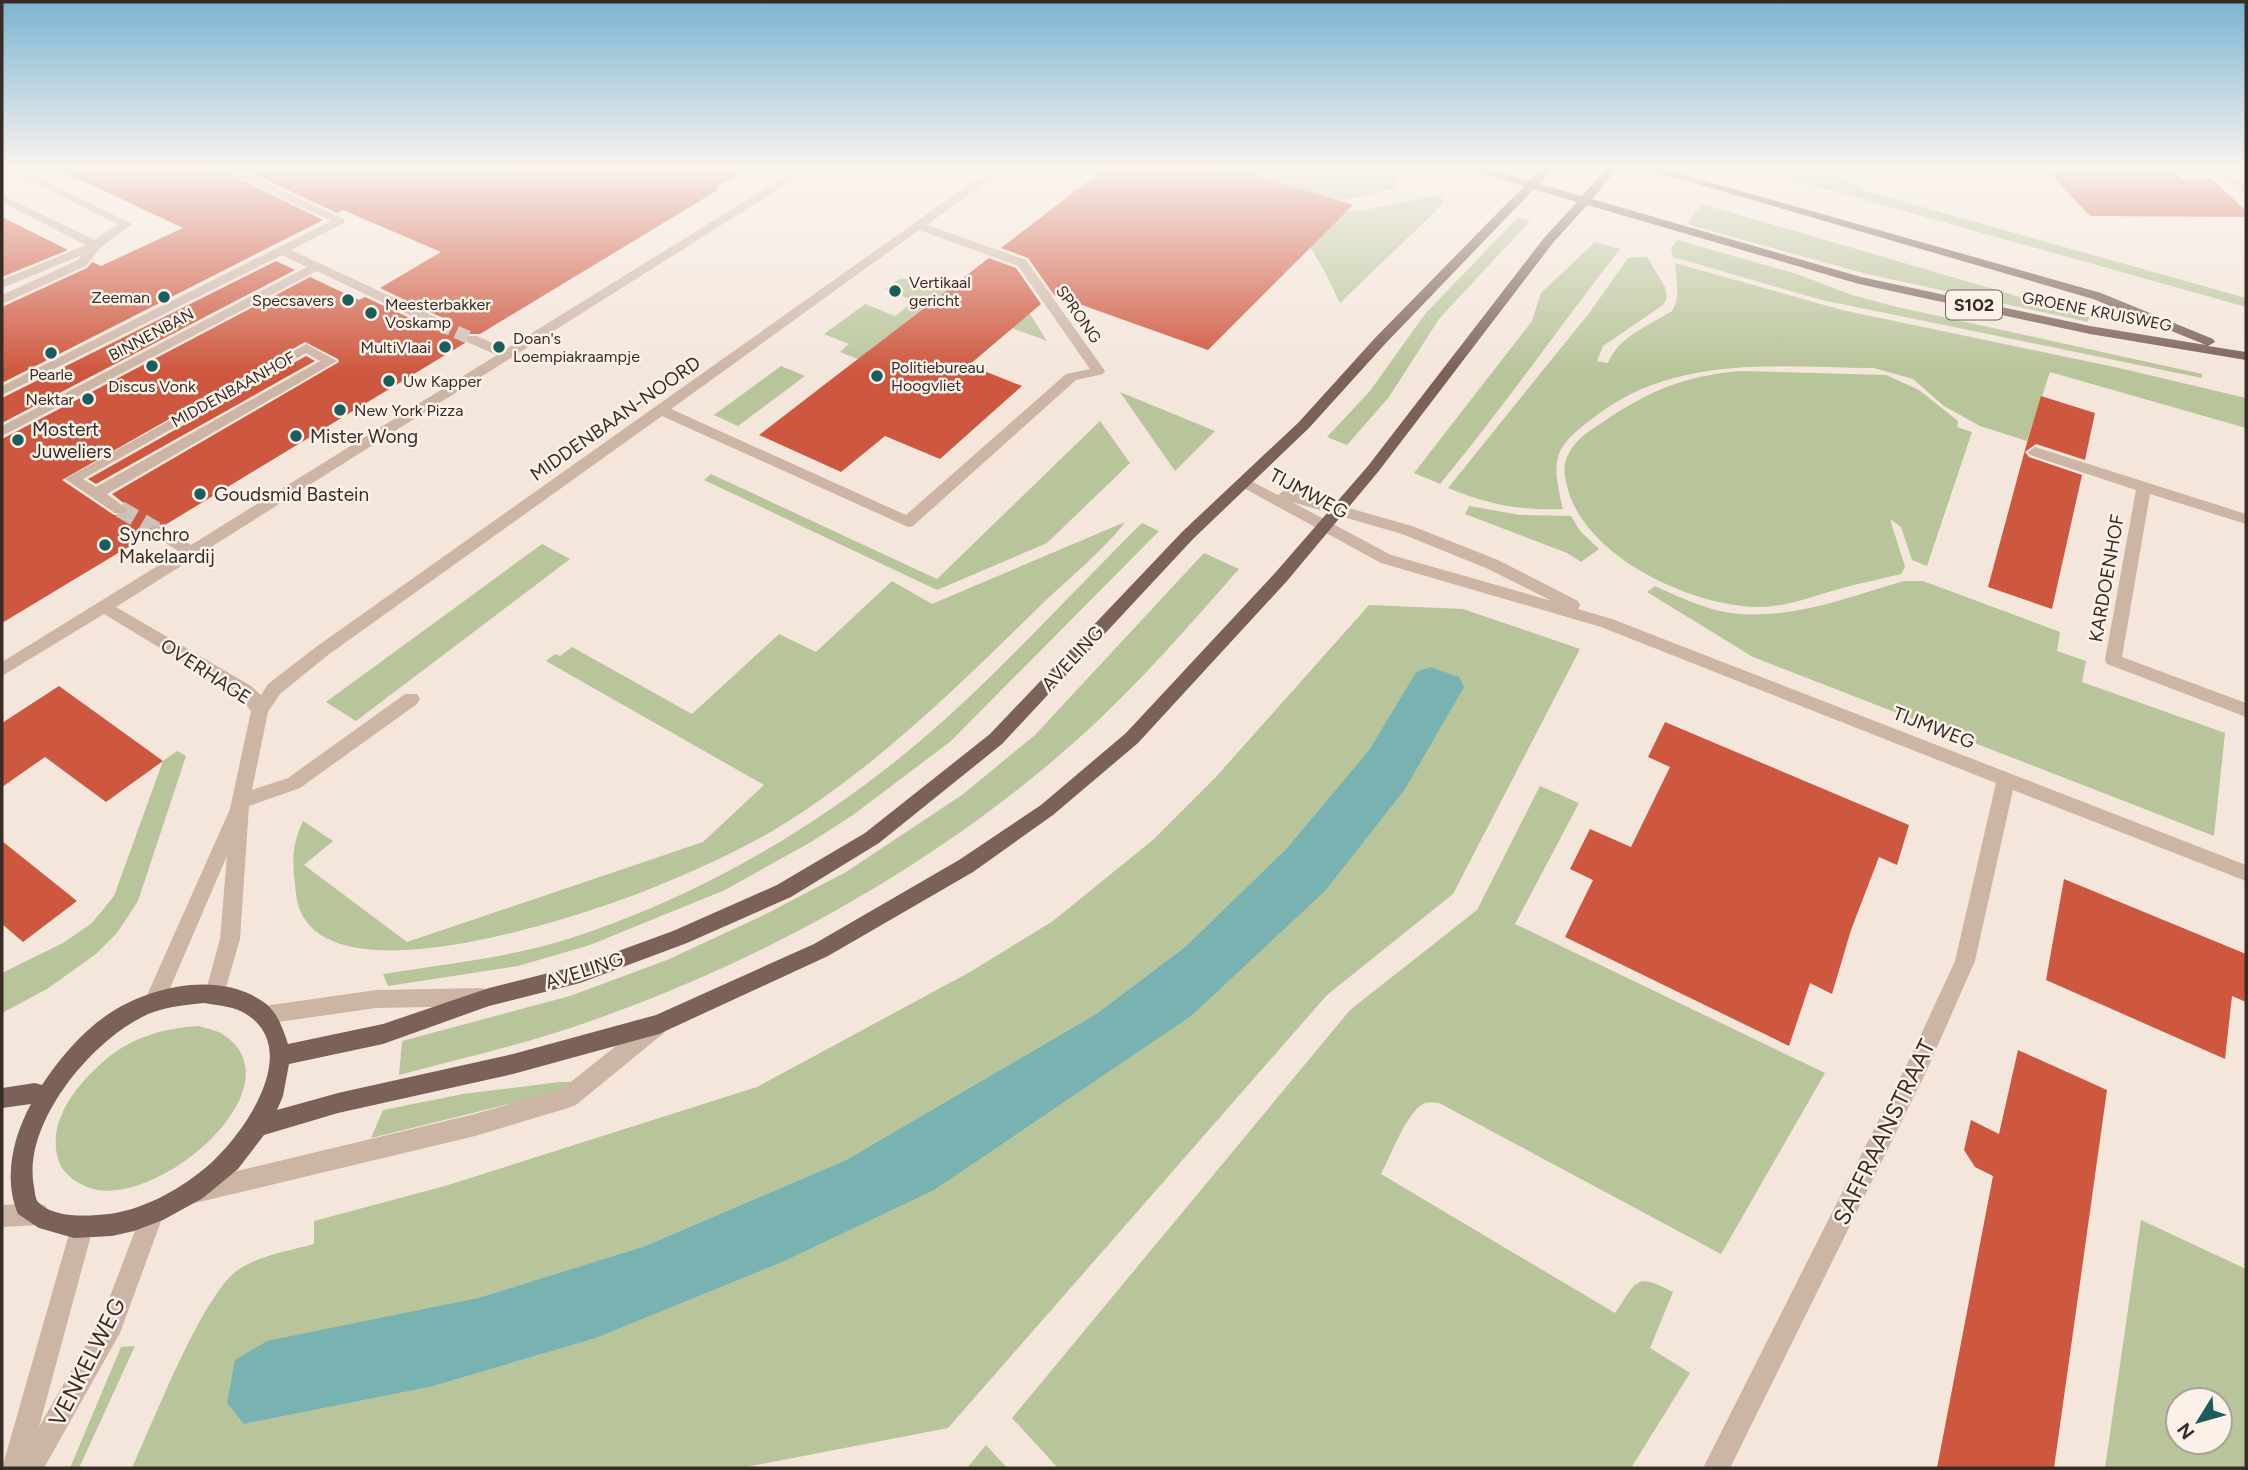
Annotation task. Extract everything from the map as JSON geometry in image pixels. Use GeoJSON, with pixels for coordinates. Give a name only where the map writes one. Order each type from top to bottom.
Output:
{"type":"FeatureCollection","features":[{"type":"Feature","properties":{"kind":"main road","name":"AVELING"},"geometry":{"type":"LineString","coordinates":[[280,1056],[383,1034],[489,997],[580,974],[680,937],[784,891],[872,838],[996,739],[1188,535],[1304,425],[1380,341],[1484,235]]}},
{"type":"Feature","properties":{"kind":"main road"},"geometry":{"type":"LineString","coordinates":[[257,1126],[338,1103],[513,1064],[659,1024],[821,950],[965,866],[1047,810],[1141,729],[1264,596],[1337,511],[1554,235]]}},
{"type":"Feature","properties":{"kind":"main road","name":"GROENE KRUISWEG"},"geometry":{"type":"LineString","coordinates":[[1700,235],[1858,280],[2090,330],[2241,355]]}},
{"type":"Feature","properties":{"kind":"main road","name":"GROENE KRUISWEG"},"geometry":{"type":"LineString","coordinates":[[1881,235],[2097,296],[2241,355]]}},
{"type":"Feature","properties":{"kind":"main road"},"geometry":{"type":"LineString","coordinates":[[215,994],[243,1001],[264,1016],[273,1027],[280,1056],[276,1090],[257,1126],[228,1163],[188,1194],[153,1213],[128,1222],[81,1228],[51,1221],[27,1207],[6,1160],[18,1126],[35,1093],[59,1063],[88,1038],[120,1017],[180,996],[215,994]]}},
{"type":"Feature","properties":{"kind":"main road"},"geometry":{"type":"LineString","coordinates":[[2,1098],[35,1093]]}},
{"type":"Feature","properties":{"kind":"street"},"geometry":{"type":"LineString","coordinates":[[75,235],[96,245]]}},
{"type":"Feature","properties":{"kind":"street"},"geometry":{"type":"LineString","coordinates":[[2,284],[96,245],[111,235]]}},
{"type":"Feature","properties":{"kind":"street","name":"BINNENBAN"},"geometry":{"type":"LineString","coordinates":[[2,390],[312,235]]}},
{"type":"Feature","properties":{"kind":"street"},"geometry":{"type":"LineString","coordinates":[[2,670],[701,235]]}},
{"type":"Feature","properties":{"kind":"street","name":"MIDDENBAAN-NOORD"},"geometry":{"type":"LineString","coordinates":[[260,711],[274,689],[321,652],[906,235]]}},
{"type":"Feature","properties":{"kind":"street","name":"SPRONG"},"geometry":{"type":"LineString","coordinates":[[661,410],[908,522],[1071,377],[1098,371],[1022,263],[942,235]]}},
{"type":"Feature","properties":{"kind":"street"},"geometry":{"type":"LineString","coordinates":[[2,300],[82,263],[96,245]]}},
{"type":"Feature","properties":{"kind":"street"},"geometry":{"type":"LineString","coordinates":[[281,250],[439,324]]}},
{"type":"Feature","properties":{"kind":"street","name":"BINNENBAN"},"geometry":{"type":"LineString","coordinates":[[2,432],[316,267]]}},
{"type":"Feature","properties":{"kind":"street"},"geometry":{"type":"LineString","coordinates":[[472,339],[508,355]]}},
{"type":"Feature","properties":{"kind":"street","name":"MIDDENBAANHOF"},"geometry":{"type":"LineString","coordinates":[[95,494],[330,361],[306,348],[72,479],[95,494],[120,509]]}},
{"type":"Feature","properties":{"kind":"street"},"geometry":{"type":"LineString","coordinates":[[2035,452],[2246,519]]}},
{"type":"Feature","properties":{"kind":"street","name":"TIJMWEG"},"geometry":{"type":"LineString","coordinates":[[1243,482],[1407,530],[1492,564],[1606,623]]}},
{"type":"Feature","properties":{"kind":"street","name":"TIJMWEG"},"geometry":{"type":"LineString","coordinates":[[1243,482],[1386,559],[1606,623],[2246,873]]}},
{"type":"Feature","properties":{"kind":"street","name":"KARDOENHOF"},"geometry":{"type":"LineString","coordinates":[[2144,487],[2113,660],[2246,710]]}},
{"type":"Feature","properties":{"kind":"street"},"geometry":{"type":"LineString","coordinates":[[156,530],[191,552]]}},
{"type":"Feature","properties":{"kind":"street","name":"OVERHAGE"},"geometry":{"type":"LineString","coordinates":[[104,607],[245,691],[255,700],[260,711],[240,802],[233,917],[215,994]]}},
{"type":"Feature","properties":{"kind":"street"},"geometry":{"type":"LineString","coordinates":[[240,802],[294,783],[411,699]]}},
{"type":"Feature","properties":{"kind":"street","name":"SAFFRAANSTRAAT"},"geometry":{"type":"LineString","coordinates":[[1716,1468],[1919,1065],[1965,961],[2006,779]]}},
{"type":"Feature","properties":{"kind":"street","name":"OVERHAGE"},"geometry":{"type":"LineString","coordinates":[[154,1003],[240,802]]}},
{"type":"Feature","properties":{"kind":"street","name":"AVELING"},"geometry":{"type":"LineString","coordinates":[[264,1016],[376,999],[489,997]]}},
{"type":"Feature","properties":{"kind":"street"},"geometry":{"type":"LineString","coordinates":[[188,1194],[475,1125],[568,1098],[659,1024]]}},
{"type":"Feature","properties":{"kind":"street","name":"VENKELWEG"},"geometry":{"type":"LineString","coordinates":[[30,1468],[111,1324],[153,1213]]}},
{"type":"Feature","properties":{"kind":"street"},"geometry":{"type":"LineString","coordinates":[[2,1216],[38,1214]]}},
{"type":"Feature","properties":{"kind":"street","name":"VENKELWEG"},"geometry":{"type":"LineString","coordinates":[[15,1468],[81,1228]]}},
{"type":"Feature","properties":{"kind":"green space"},"geometry":{"type":"Polygon","coordinates":[[[1300,235],[1411,235],[1340,303],[1311,248],[1300,235]]]}},
{"type":"Feature","properties":{"kind":"green space"},"geometry":{"type":"Polygon","coordinates":[[[1501,235],[1517,235],[1439,319],[1389,397],[1347,445],[1327,437],[1370,391],[1425,314],[1501,235]]]}},
{"type":"Feature","properties":{"kind":"green space"},"geometry":{"type":"Polygon","coordinates":[[[1724,235],[1807,235],[2089,317],[2088,322],[1867,274],[1724,235]]]}},
{"type":"Feature","properties":{"kind":"green space"},"geometry":{"type":"Polygon","coordinates":[[[1988,235],[2020,235],[2246,298],[2246,307],[1988,235]]]}},
{"type":"Feature","properties":{"kind":"green space"},"geometry":{"type":"Polygon","coordinates":[[[1677,240],[1797,274],[1852,295],[1893,306],[2202,374],[2202,378],[1822,300],[1673,257],[1671,248],[1677,240]]]}},
{"type":"Feature","properties":{"kind":"green space"},"geometry":{"type":"Polygon","coordinates":[[[1595,242],[1620,249],[1486,426],[1440,484],[1414,473],[1532,321],[1541,293],[1595,242]]]}},
{"type":"Feature","properties":{"kind":"green space"},"geometry":{"type":"Polygon","coordinates":[[[1647,257],[1665,287],[1667,298],[1663,305],[1603,346],[1597,361],[1608,363],[1627,339],[1672,311],[1677,294],[1675,263],[1842,310],[2119,368],[2246,398],[2246,428],[2050,372],[2027,441],[1980,426],[1944,406],[1913,379],[1874,368],[1730,368],[1661,382],[1628,395],[1583,426],[1559,454],[1557,476],[1563,509],[1504,505],[1448,488],[1590,312],[1628,258],[1647,257]]]}},
{"type":"Feature","properties":{"kind":"green space"},"geometry":{"type":"Polygon","coordinates":[[[899,279],[1010,282],[1047,341],[938,301],[927,305],[858,359],[840,352],[849,344],[824,334],[865,304],[895,316],[914,301],[885,289],[899,279]]]}},
{"type":"Feature","properties":{"kind":"green space"},"geometry":{"type":"Polygon","coordinates":[[[781,366],[805,376],[738,426],[714,415],[781,366]]]}},
{"type":"Feature","properties":{"kind":"green space"},"geometry":{"type":"Polygon","coordinates":[[[1740,371],[1886,375],[1919,390],[1958,421],[1957,427],[1972,432],[1927,566],[1912,560],[1901,527],[1890,519],[1905,567],[1901,574],[1788,604],[1756,607],[1730,604],[1673,587],[1619,556],[1597,537],[1579,514],[1566,484],[1565,464],[1575,444],[1597,426],[1651,394],[1684,381],[1740,371]]]}},
{"type":"Feature","properties":{"kind":"green space"},"geometry":{"type":"Polygon","coordinates":[[[1120,392],[1215,431],[1175,471],[1120,392]]]}},
{"type":"Feature","properties":{"kind":"green space"},"geometry":{"type":"Polygon","coordinates":[[[1100,421],[1130,463],[1047,543],[937,590],[704,480],[711,474],[937,579],[1100,421]]]}},
{"type":"Feature","properties":{"kind":"green space"},"geometry":{"type":"Polygon","coordinates":[[[1469,506],[1520,515],[1571,516],[1580,531],[1599,549],[1581,562],[1567,553],[1465,514],[1469,506]]]}},
{"type":"Feature","properties":{"kind":"green space"},"geometry":{"type":"Polygon","coordinates":[[[1125,522],[1097,553],[881,754],[847,781],[774,830],[707,865],[605,906],[504,935],[447,946],[393,950],[346,945],[312,928],[296,894],[294,874],[294,848],[303,821],[333,841],[304,865],[407,942],[703,842],[764,785],[546,661],[555,654],[560,656],[572,647],[692,714],[779,634],[816,652],[892,581],[932,604],[1125,522]]]}},
{"type":"Feature","properties":{"kind":"green space"},"geometry":{"type":"Polygon","coordinates":[[[1142,523],[1159,531],[951,741],[853,815],[811,842],[725,890],[590,945],[518,966],[388,986],[383,974],[520,952],[613,923],[707,882],[796,832],[880,774],[948,717],[1005,663],[1142,523]]]}},
{"type":"Feature","properties":{"kind":"green space"},"geometry":{"type":"Polygon","coordinates":[[[542,544],[570,559],[356,721],[326,702],[542,544]]]}},
{"type":"Feature","properties":{"kind":"green space"},"geometry":{"type":"Polygon","coordinates":[[[1204,553],[1239,569],[1162,656],[1079,738],[1025,784],[909,867],[784,938],[654,997],[541,1037],[399,1075],[402,1041],[570,996],[667,960],[766,914],[846,872],[962,795],[1035,735],[1204,553]]]}},
{"type":"Feature","properties":{"kind":"green space"},"geometry":{"type":"Polygon","coordinates":[[[1904,581],[1923,581],[2060,632],[2057,651],[2086,661],[2082,682],[2225,733],[2214,836],[1753,657],[1647,592],[1655,586],[1711,609],[1753,615],[1797,611],[1904,581]]]}},
{"type":"Feature","properties":{"kind":"green space"},"geometry":{"type":"Polygon","coordinates":[[[1369,605],[1463,609],[1580,649],[1453,894],[1327,995],[948,1428],[741,1468],[132,1468],[194,1331],[224,1283],[238,1270],[256,1261],[314,1244],[314,1221],[445,1186],[757,1087],[970,972],[1053,921],[1154,839],[1215,778],[1369,605]],[[1416,672],[1369,750],[1286,849],[1185,947],[1096,1014],[846,1160],[645,1246],[478,1298],[244,1424],[430,1387],[593,1339],[1325,891],[1416,672]]]}},
{"type":"Feature","properties":{"kind":"green space"},"geometry":{"type":"Polygon","coordinates":[[[177,751],[186,756],[138,901],[117,933],[96,954],[47,989],[2,1013],[2,973],[63,943],[92,923],[114,896],[163,761],[177,751]]]}},
{"type":"Feature","properties":{"kind":"green space"},"geometry":{"type":"Polygon","coordinates":[[[1540,786],[1579,803],[1515,924],[1825,1073],[1721,1254],[1441,1104],[1430,1102],[1420,1106],[1414,1111],[1398,1138],[1381,1174],[1615,1313],[1633,1287],[1643,1281],[1673,1292],[1650,1348],[1690,1373],[1631,1468],[1058,1468],[1012,1418],[1350,1010],[1477,910],[1540,786]]]}},
{"type":"Feature","properties":{"kind":"green space"},"geometry":{"type":"Polygon","coordinates":[[[199,1026],[224,1035],[243,1057],[245,1083],[234,1111],[212,1138],[185,1161],[153,1179],[122,1189],[93,1189],[70,1177],[60,1164],[56,1133],[60,1118],[76,1090],[110,1056],[141,1038],[163,1031],[199,1026]]]}},
{"type":"Feature","properties":{"kind":"green space"},"geometry":{"type":"Polygon","coordinates":[[[572,1082],[566,1090],[371,1138],[383,1110],[463,1094],[572,1082]]]}},
{"type":"Feature","properties":{"kind":"green space"},"geometry":{"type":"Polygon","coordinates":[[[2141,1220],[2246,1269],[2246,1468],[2105,1468],[2141,1220]]]}},
{"type":"Feature","properties":{"kind":"green space"},"geometry":{"type":"Polygon","coordinates":[[[135,1346],[79,1468],[70,1468],[121,1347],[135,1346]]]}},
{"type":"Feature","properties":{"kind":"green space"},"geometry":{"type":"Polygon","coordinates":[[[986,1445],[1007,1468],[967,1468],[986,1445]]]}},
{"type":"Feature","properties":{"kind":"water"},"geometry":{"type":"Polygon","coordinates":[[[1430,667],[1459,677],[1464,687],[1405,789],[1325,891],[1191,1016],[934,1190],[782,1262],[593,1339],[430,1387],[244,1424],[227,1403],[235,1360],[267,1341],[478,1298],[645,1246],[846,1160],[1096,1014],[1185,947],[1286,849],[1369,750],[1416,672],[1430,667]]]}},
{"type":"Feature","properties":{"kind":"building"},"geometry":{"type":"Polygon","coordinates":[[[2,235],[37,235],[68,250],[2,277],[2,235]]]}},
{"type":"Feature","properties":{"kind":"building"},"geometry":{"type":"Polygon","coordinates":[[[169,235],[294,235],[2,383],[2,307],[87,268],[92,262],[101,266],[169,235]]]}},
{"type":"Feature","properties":{"kind":"building"},"geometry":{"type":"Polygon","coordinates":[[[400,235],[644,235],[480,334],[465,334],[465,343],[165,525],[149,524],[145,530],[148,535],[2,623],[2,439],[310,277],[359,300],[365,297],[433,329],[446,329],[445,319],[380,288],[441,252],[400,235]],[[305,342],[62,480],[114,515],[125,516],[130,508],[112,494],[339,362],[305,342]]]}},
{"type":"Feature","properties":{"kind":"building"},"geometry":{"type":"Polygon","coordinates":[[[1018,235],[1323,235],[1208,350],[1054,295],[1028,258],[1001,248],[1018,235]]]}},
{"type":"Feature","properties":{"kind":"building"},"geometry":{"type":"Polygon","coordinates":[[[989,258],[1016,268],[1041,304],[969,365],[1022,386],[940,459],[885,436],[841,472],[759,435],[989,258]]]}},
{"type":"Feature","properties":{"kind":"building"},"geometry":{"type":"Polygon","coordinates":[[[276,261],[295,270],[2,423],[2,398],[276,261]]]}},
{"type":"Feature","properties":{"kind":"building"},"geometry":{"type":"Polygon","coordinates":[[[306,356],[315,361],[96,484],[88,479],[306,356]]]}},
{"type":"Feature","properties":{"kind":"building"},"geometry":{"type":"Polygon","coordinates":[[[2041,396],[2095,413],[2085,460],[2036,444],[2025,452],[2029,457],[2082,475],[2052,609],[1988,587],[2026,446],[2041,396]]]}},
{"type":"Feature","properties":{"kind":"building"},"geometry":{"type":"Polygon","coordinates":[[[59,686],[163,761],[106,802],[45,757],[2,787],[2,723],[59,686]]]}},
{"type":"Feature","properties":{"kind":"building"},"geometry":{"type":"Polygon","coordinates":[[[1665,722],[1909,825],[1897,865],[1879,857],[1851,930],[1832,994],[1810,983],[1789,1046],[1565,937],[1593,880],[1570,869],[1590,829],[1631,847],[1670,767],[1648,757],[1665,722]]]}},
{"type":"Feature","properties":{"kind":"building"},"geometry":{"type":"Polygon","coordinates":[[[2,841],[77,901],[23,942],[2,924],[2,841]]]}},
{"type":"Feature","properties":{"kind":"building"},"geometry":{"type":"Polygon","coordinates":[[[2064,879],[2246,954],[2246,1002],[2232,996],[2225,1059],[2046,980],[2064,879]]]}},
{"type":"Feature","properties":{"kind":"building"},"geometry":{"type":"Polygon","coordinates":[[[2018,1050],[2107,1090],[2054,1468],[1937,1468],[1993,1176],[1975,1167],[1964,1150],[1971,1120],[1999,1134],[2018,1050]]]}},
{"type":"Feature","properties":{"kind":"tunnel"},"geometry":{"type":"LineString","coordinates":[[439,324],[472,339]]}},
{"type":"Feature","properties":{"kind":"tunnel"},"geometry":{"type":"LineString","coordinates":[[120,509],[156,530]]}},
{"type":"Feature","properties":{"kind":"place","name":"Vertikaal gericht"},"geometry":{"type":"Point","coordinates":[895,291]}},
{"type":"Feature","properties":{"kind":"place","name":"Zeeman"},"geometry":{"type":"Point","coordinates":[164,297]}},
{"type":"Feature","properties":{"kind":"place","name":"Specsavers"},"geometry":{"type":"Point","coordinates":[348,300]}},
{"type":"Feature","properties":{"kind":"place","name":"Meesterbakker Voskamp"},"geometry":{"type":"Point","coordinates":[371,313]}},
{"type":"Feature","properties":{"kind":"place","name":"MultiVlaai"},"geometry":{"type":"Point","coordinates":[445,347]}},
{"type":"Feature","properties":{"kind":"place","name":"Doan's Loempiakraampje"},"geometry":{"type":"Point","coordinates":[499,347]}},
{"type":"Feature","properties":{"kind":"place","name":"Pearle"},"geometry":{"type":"Point","coordinates":[51,353]}},
{"type":"Feature","properties":{"kind":"place","name":"Discus Vonk"},"geometry":{"type":"Point","coordinates":[152,366]}},
{"type":"Feature","properties":{"kind":"place","name":"Politiebureau Hoogvliet"},"geometry":{"type":"Point","coordinates":[877,376]}},
{"type":"Feature","properties":{"kind":"place","name":"Uw Kapper"},"geometry":{"type":"Point","coordinates":[389,381]}},
{"type":"Feature","properties":{"kind":"place","name":"Nektar"},"geometry":{"type":"Point","coordinates":[88,399]}},
{"type":"Feature","properties":{"kind":"place","name":"New York Pizza"},"geometry":{"type":"Point","coordinates":[340,410]}},
{"type":"Feature","properties":{"kind":"place","name":"Mister Wong"},"geometry":{"type":"Point","coordinates":[296,436]}},
{"type":"Feature","properties":{"kind":"place","name":"Mostert Juweliers"},"geometry":{"type":"Point","coordinates":[18,440]}},
{"type":"Feature","properties":{"kind":"place","name":"Goudsmid Bastein"},"geometry":{"type":"Point","coordinates":[200,494]}},
{"type":"Feature","properties":{"kind":"place","name":"Synchro Makelaardij"},"geometry":{"type":"Point","coordinates":[105,545]}}]}
